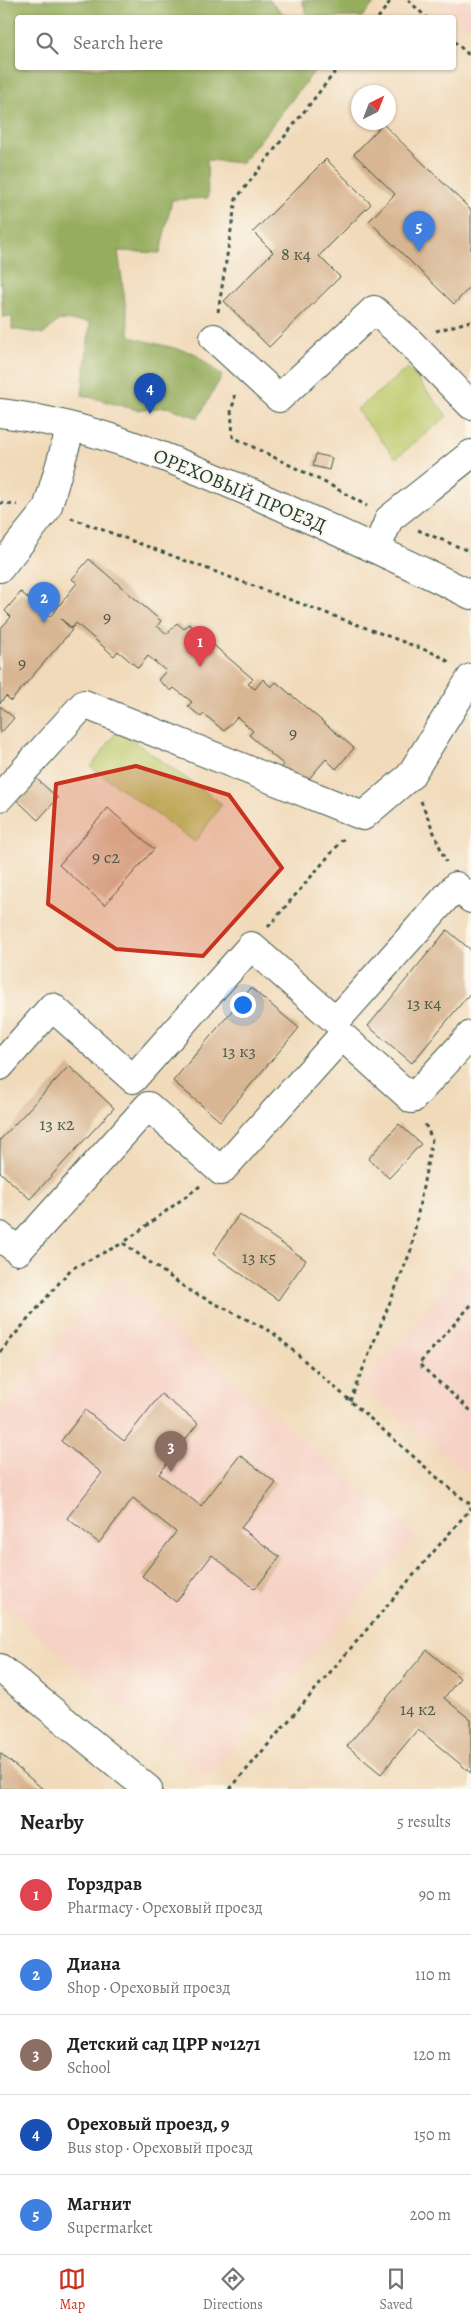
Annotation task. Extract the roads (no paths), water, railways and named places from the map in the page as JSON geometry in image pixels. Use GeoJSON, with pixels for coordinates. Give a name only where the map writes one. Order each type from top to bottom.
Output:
{"type":"FeatureCollection","features":[{"type":"Feature","properties":{"kind":"street"},"geometry":{"type":"LineString","coordinates":[[214,338],[278,398],[374,310],[407,339],[471,405]]}},
{"type":"Feature","properties":{"kind":"street","name":"ОРЕХОВЫЙ ПРОЕЗД"},"geometry":{"type":"LineString","coordinates":[[0,413],[101,434],[191,466],[377,548],[471,595]]}},
{"type":"Feature","properties":{"kind":"street"},"geometry":{"type":"LineString","coordinates":[[0,568],[47,509],[71,427]]}},
{"type":"Feature","properties":{"kind":"street"},"geometry":{"type":"LineString","coordinates":[[377,548],[389,519],[471,454]]}},
{"type":"Feature","properties":{"kind":"street"},"geometry":{"type":"LineString","coordinates":[[0,797],[84,704],[363,816],[410,776],[464,672]]}},
{"type":"Feature","properties":{"kind":"street"},"geometry":{"type":"LineString","coordinates":[[0,1066],[52,1007],[133,1079],[251,946],[336,1022],[464,893]]}},
{"type":"Feature","properties":{"kind":"street"},"geometry":{"type":"LineString","coordinates":[[0,1236],[18,1251],[148,1106],[221,1171],[342,1036],[412,1098],[471,1035]]}},
{"type":"Feature","properties":{"kind":"street"},"geometry":{"type":"LineString","coordinates":[[0,1668],[148,1789]]}},
{"type":"Feature","properties":{"kind":"place","name":"Магнит"},"geometry":{"type":"Point","coordinates":[419,252]}},
{"type":"Feature","properties":{"kind":"place","name":"Ореховый проезд, 9"},"geometry":{"type":"Point","coordinates":[150,414]}},
{"type":"Feature","properties":{"kind":"place","name":"Диана"},"geometry":{"type":"Point","coordinates":[44,623]}},
{"type":"Feature","properties":{"kind":"place","name":"Горздрав"},"geometry":{"type":"Point","coordinates":[200,667]}},
{"type":"Feature","properties":{"kind":"place","name":"Детский сад ЦРР №1271"},"geometry":{"type":"Point","coordinates":[171,1472]}}]}
